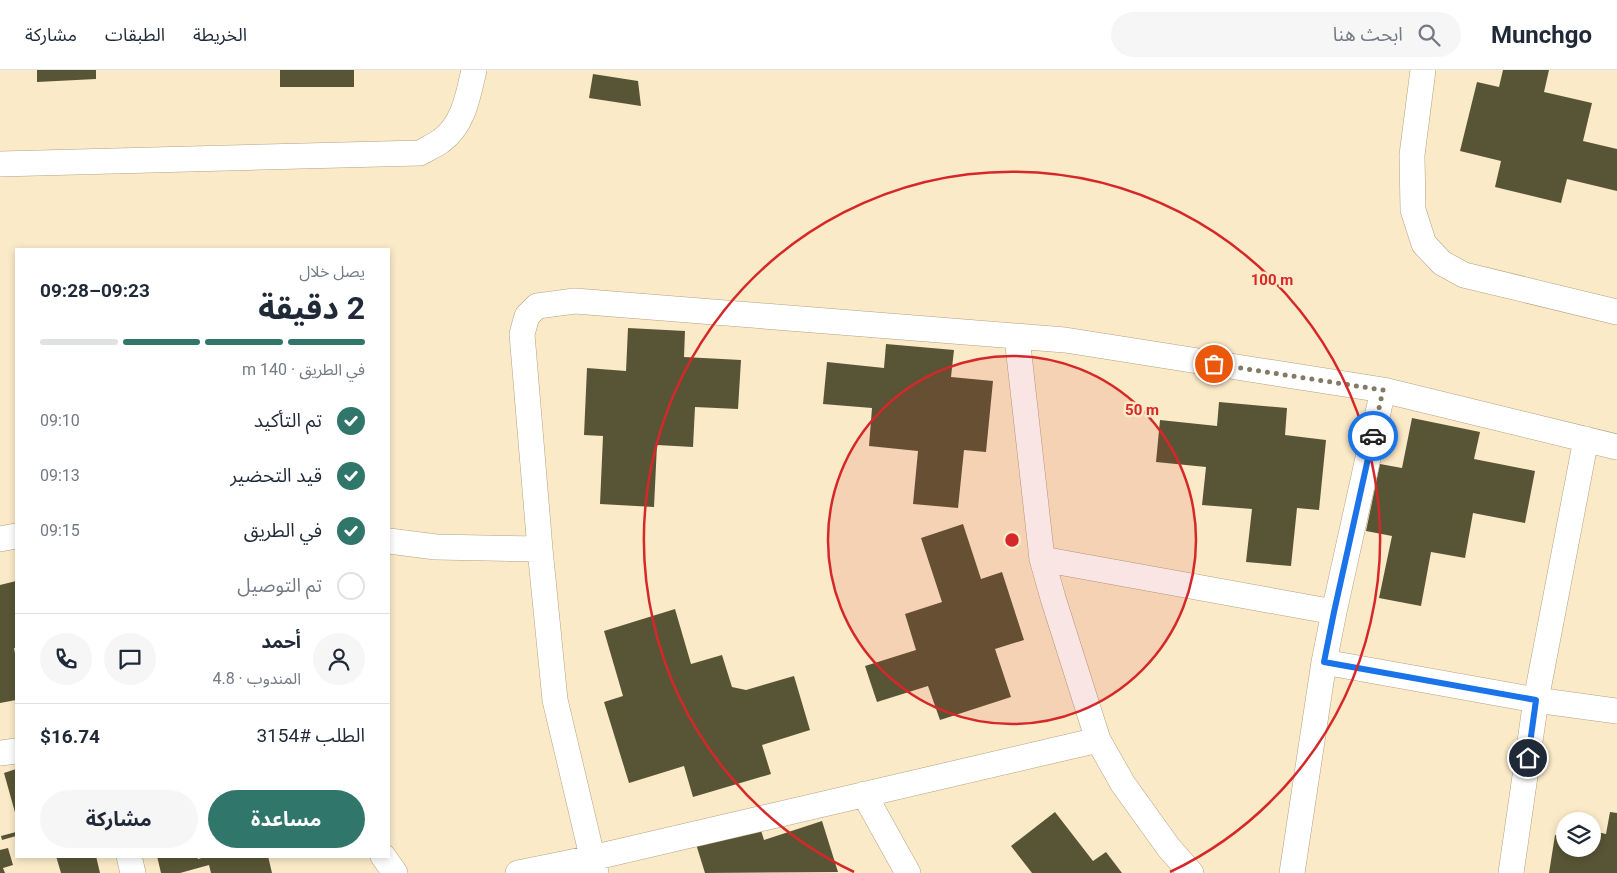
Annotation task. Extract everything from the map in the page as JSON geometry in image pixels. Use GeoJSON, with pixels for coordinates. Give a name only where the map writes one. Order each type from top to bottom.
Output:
{"type":"FeatureCollection","features":[{"type":"Feature","properties":{"kind":"street"},"geometry":{"type":"LineString","coordinates":[[0,164],[420,153],[442,140],[454,127],[467,104],[474,70]]}},
{"type":"Feature","properties":{"kind":"street"},"geometry":{"type":"LineString","coordinates":[[1423,70],[1412,155],[1413,210],[1424,244],[1442,263],[1464,275],[1617,312]]}},
{"type":"Feature","properties":{"kind":"street"},"geometry":{"type":"LineString","coordinates":[[594,865],[555,700],[522,334],[526,316],[537,306],[575,301],[1065,340],[1383,390],[1617,447]]}},
{"type":"Feature","properties":{"kind":"street"},"geometry":{"type":"LineString","coordinates":[[1018,337],[1042,559],[1052,598],[1098,740],[1123,784],[1169,848],[1191,873]]}},
{"type":"Feature","properties":{"kind":"street"},"geometry":{"type":"LineString","coordinates":[[1292,873],[1324,662],[1383,390]]}},
{"type":"Feature","properties":{"kind":"street"},"geometry":{"type":"LineString","coordinates":[[1511,873],[1536,700],[1586,439]]}},
{"type":"Feature","properties":{"kind":"street"},"geometry":{"type":"LineString","coordinates":[[0,539],[15,536]]}},
{"type":"Feature","properties":{"kind":"street"},"geometry":{"type":"LineString","coordinates":[[390,541],[436,547],[540,549]]}},
{"type":"Feature","properties":{"kind":"street"},"geometry":{"type":"LineString","coordinates":[[1042,559],[1334,612]]}},
{"type":"Feature","properties":{"kind":"street"},"geometry":{"type":"LineString","coordinates":[[1324,662],[1536,700],[1617,711]]}},
{"type":"Feature","properties":{"kind":"street"},"geometry":{"type":"LineString","coordinates":[[518,873],[594,865],[864,794],[1098,740]]}},
{"type":"Feature","properties":{"kind":"street"},"geometry":{"type":"LineString","coordinates":[[0,753],[15,751]]}},
{"type":"Feature","properties":{"kind":"street"},"geometry":{"type":"LineString","coordinates":[[864,794],[908,873]]}},
{"type":"Feature","properties":{"kind":"street"},"geometry":{"type":"LineString","coordinates":[[130,858],[134,873]]}},
{"type":"Feature","properties":{"kind":"street"},"geometry":{"type":"LineString","coordinates":[[385,858],[396,873]]}},
{"type":"Feature","properties":{"kind":"building"},"geometry":{"type":"Polygon","coordinates":[[[37,70],[96,70],[96,79],[37,82],[37,70]]]}},
{"type":"Feature","properties":{"kind":"building"},"geometry":{"type":"Polygon","coordinates":[[[280,70],[354,70],[354,87],[280,87],[280,70]]]}},
{"type":"Feature","properties":{"kind":"building"},"geometry":{"type":"Polygon","coordinates":[[[1503,70],[1549,70],[1544,92],[1592,103],[1583,141],[1617,149],[1617,191],[1567,179],[1561,203],[1495,187],[1501,161],[1460,151],[1477,82],[1499,87],[1503,70]]]}},
{"type":"Feature","properties":{"kind":"building"},"geometry":{"type":"Polygon","coordinates":[[[593,74],[638,81],[641,106],[589,98],[593,74]]]}},
{"type":"Feature","properties":{"kind":"building"},"geometry":{"type":"Polygon","coordinates":[[[628,328],[685,331],[684,357],[741,360],[738,409],[695,407],[693,447],[657,445],[654,507],[600,504],[603,436],[584,435],[587,368],[626,371],[628,328]]]}},
{"type":"Feature","properties":{"kind":"building"},"geometry":{"type":"Polygon","coordinates":[[[886,344],[954,350],[951,377],[993,381],[986,452],[964,450],[958,508],[913,504],[918,451],[869,446],[872,408],[823,404],[827,362],[884,368],[886,344]]]}},
{"type":"Feature","properties":{"kind":"building"},"geometry":{"type":"Polygon","coordinates":[[[1219,402],[1287,408],[1285,435],[1326,440],[1319,510],[1297,508],[1291,566],[1246,562],[1252,509],[1202,505],[1206,467],[1156,462],[1160,420],[1217,426],[1219,402]]]}},
{"type":"Feature","properties":{"kind":"building"},"geometry":{"type":"Polygon","coordinates":[[[1412,418],[1480,432],[1474,459],[1535,471],[1525,523],[1473,513],[1465,558],[1431,552],[1421,606],[1379,598],[1392,536],[1366,531],[1380,464],[1402,468],[1412,418]]]}},
{"type":"Feature","properties":{"kind":"building"},"geometry":{"type":"Polygon","coordinates":[[[963,524],[981,579],[1002,572],[1024,640],[995,649],[1011,697],[940,720],[928,686],[877,702],[865,666],[916,650],[905,614],[942,602],[921,538],[963,524]]]}},
{"type":"Feature","properties":{"kind":"building"},"geometry":{"type":"Polygon","coordinates":[[[15,581],[15,700],[0,703],[0,585],[15,581]]]}},
{"type":"Feature","properties":{"kind":"building"},"geometry":{"type":"Polygon","coordinates":[[[675,609],[691,664],[722,655],[732,687],[746,690],[794,676],[810,730],[762,745],[771,774],[693,797],[684,766],[629,783],[604,702],[623,696],[604,631],[675,609]]]}},
{"type":"Feature","properties":{"kind":"building"},"geometry":{"type":"Polygon","coordinates":[[[15,769],[15,812],[4,773],[15,769]]]}},
{"type":"Feature","properties":{"kind":"building"},"geometry":{"type":"Polygon","coordinates":[[[1055,812],[1093,861],[1106,852],[1122,873],[1032,873],[1011,846],[1055,812]]]}},
{"type":"Feature","properties":{"kind":"building"},"geometry":{"type":"Polygon","coordinates":[[[1610,812],[1617,813],[1617,873],[1549,873],[1555,835],[1556,857],[1601,857],[1601,833],[1606,834],[1610,812]]]}},
{"type":"Feature","properties":{"kind":"building"},"geometry":{"type":"Polygon","coordinates":[[[758,821],[764,840],[822,821],[838,872],[705,873],[695,841],[758,821]]]}},
{"type":"Feature","properties":{"kind":"building"},"geometry":{"type":"Polygon","coordinates":[[[15,832],[15,836],[2,840],[1,836],[15,832]]]}},
{"type":"Feature","properties":{"kind":"building"},"geometry":{"type":"Polygon","coordinates":[[[8,848],[13,865],[3,868],[5,873],[0,873],[0,850],[8,848]]]}},
{"type":"Feature","properties":{"kind":"building"},"geometry":{"type":"Polygon","coordinates":[[[57,858],[96,858],[100,873],[61,873],[57,858]]]}},
{"type":"Feature","properties":{"kind":"building"},"geometry":{"type":"Polygon","coordinates":[[[157,858],[268,858],[272,873],[211,873],[209,865],[180,873],[161,873],[157,858]]]}},
{"type":"Feature","properties":{"kind":"way so far"},"geometry":{"type":"LineString","coordinates":[[1214,364],[1383,390],[1373,436]]}},
{"type":"Feature","properties":{"kind":"route"},"geometry":{"type":"LineString","coordinates":[[1373,436],[1324,662],[1536,700],[1528,758]]}}]}
